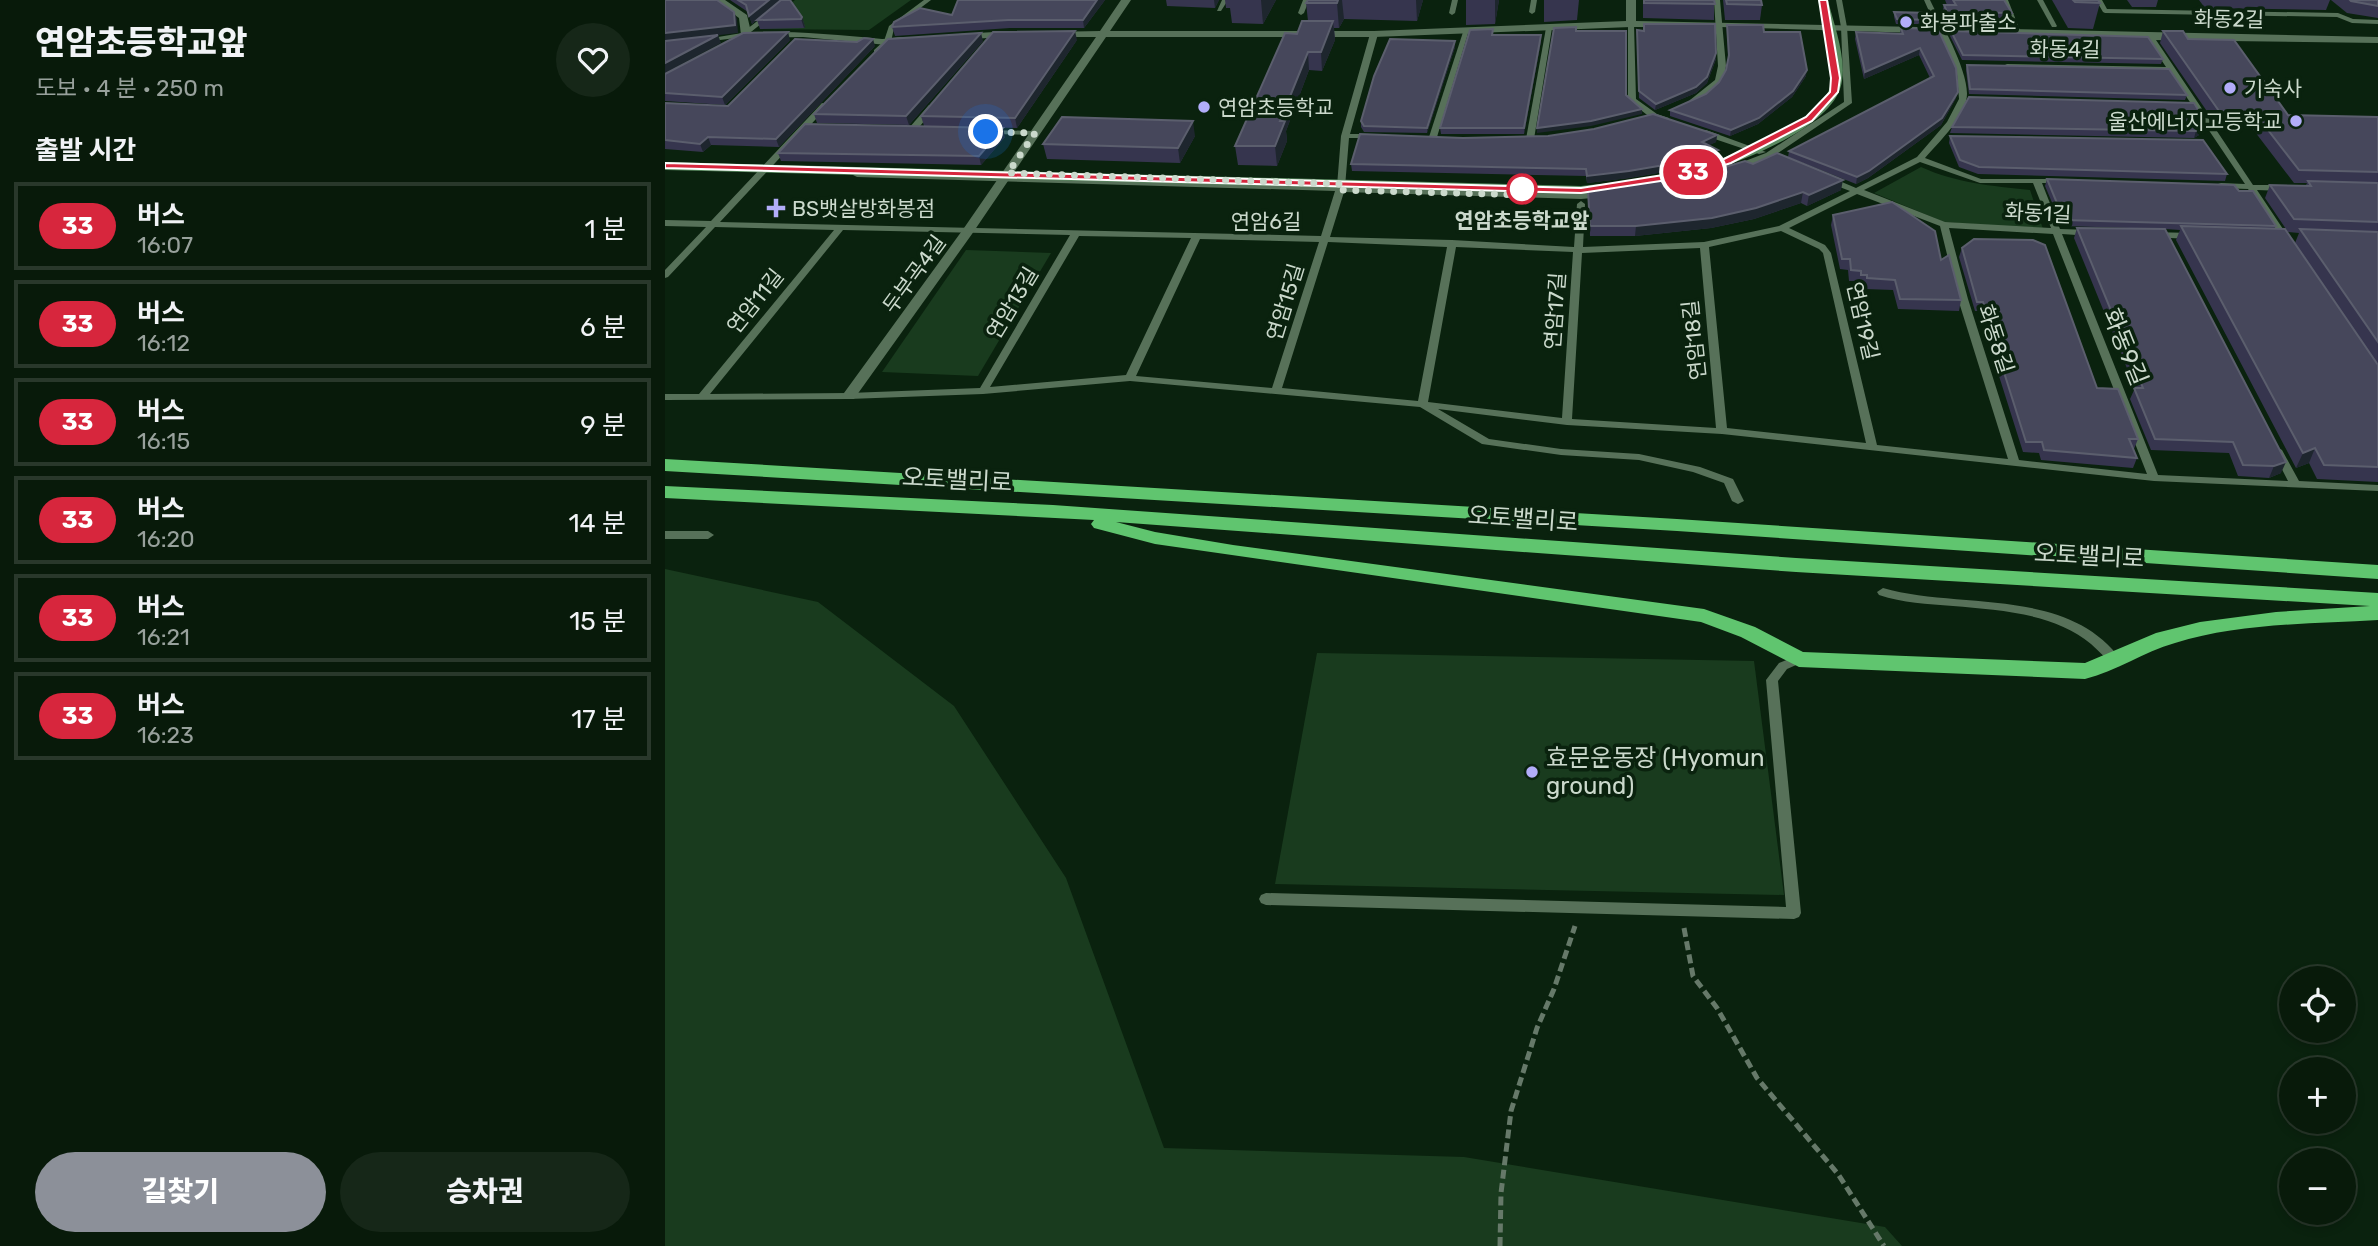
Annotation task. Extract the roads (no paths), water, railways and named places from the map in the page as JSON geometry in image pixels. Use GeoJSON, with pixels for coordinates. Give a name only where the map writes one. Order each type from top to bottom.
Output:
{"type":"FeatureCollection","features":[{"type":"Feature","properties":{"kind":"highway","name":"오토밸리로"},"geometry":{"type":"LineString","coordinates":[[665,465],[1649,523],[2378,572]]}},
{"type":"Feature","properties":{"kind":"highway","name":"오토밸리로"},"geometry":{"type":"LineString","coordinates":[[665,492],[1053,511],[1796,565],[2378,600]]}},
{"type":"Feature","properties":{"kind":"highway"},"geometry":{"type":"LineString","coordinates":[[1053,511],[1155,538],[1233,551],[1670,610],[1705,617],[1748,632],[1799,659],[2065,671],[2104,668],[2139,648],[2173,636],[2224,626],[2378,613]]}},
{"type":"Feature","properties":{"kind":"street"},"geometry":{"type":"LineString","coordinates":[[719,0],[744,17],[746,35],[803,34],[887,42],[927,39]]}},
{"type":"Feature","properties":{"kind":"street","name":"두부곡4길"},"geometry":{"type":"LineString","coordinates":[[849,396],[968,232],[1126,0]]}},
{"type":"Feature","properties":{"kind":"street"},"geometry":{"type":"LineString","coordinates":[[1631,0],[1631,24]]}},
{"type":"Feature","properties":{"kind":"street"},"geometry":{"type":"LineString","coordinates":[[665,166],[1341,187],[1581,191],[1684,175],[1727,161],[1809,119],[1834,92],[1835,62],[1823,0]]}},
{"type":"Feature","properties":{"kind":"street","name":"화동2길"},"geometry":{"type":"LineString","coordinates":[[1036,34],[1374,34],[1631,24],[1720,24],[2150,37],[2378,40]]}},
{"type":"Feature","properties":{"kind":"street"},"geometry":{"type":"LineString","coordinates":[[940,38],[1023,34]]}},
{"type":"Feature","properties":{"kind":"lane"},"geometry":{"type":"LineString","coordinates":[[723,47],[746,35],[788,0]]}},
{"type":"Feature","properties":{"kind":"lane"},"geometry":{"type":"LineString","coordinates":[[868,61],[887,42],[891,27],[928,0]]}},
{"type":"Feature","properties":{"kind":"lane"},"geometry":{"type":"LineString","coordinates":[[1219,10],[1225,0]]}},
{"type":"Feature","properties":{"kind":"lane"},"geometry":{"type":"LineString","coordinates":[[1301,13],[1306,0]]}},
{"type":"Feature","properties":{"kind":"lane"},"geometry":{"type":"LineString","coordinates":[[1452,13],[1455,0]]}},
{"type":"Feature","properties":{"kind":"lane"},"geometry":{"type":"LineString","coordinates":[[1532,12],[1534,0]]}},
{"type":"Feature","properties":{"kind":"lane"},"geometry":{"type":"LineString","coordinates":[[1685,107],[1719,81],[1722,66],[1717,0]]}},
{"type":"Feature","properties":{"kind":"lane"},"geometry":{"type":"LineString","coordinates":[[1341,187],[1581,196],[1667,187],[1724,172],[1769,155],[1848,103],[1844,27],[1839,0]]}},
{"type":"Feature","properties":{"kind":"lane"},"geometry":{"type":"LineString","coordinates":[[1857,191],[1920,159],[1951,123],[1963,99],[1961,74],[1927,0]]}},
{"type":"Feature","properties":{"kind":"lane"},"geometry":{"type":"LineString","coordinates":[[2005,0],[2019,33]]}},
{"type":"Feature","properties":{"kind":"lane"},"geometry":{"type":"LineString","coordinates":[[2040,0],[2054,26]]}},
{"type":"Feature","properties":{"kind":"lane"},"geometry":{"type":"LineString","coordinates":[[2099,0],[2105,10],[2338,15]]}},
{"type":"Feature","properties":{"kind":"lane"},"geometry":{"type":"LineString","coordinates":[[2176,0],[2185,12]]}},
{"type":"Feature","properties":{"kind":"lane"},"geometry":{"type":"LineString","coordinates":[[2255,7],[2261,14]]}},
{"type":"Feature","properties":{"kind":"lane"},"geometry":{"type":"LineString","coordinates":[[2331,8],[2338,15],[2352,21],[2378,22]]}},
{"type":"Feature","properties":{"kind":"lane"},"geometry":{"type":"LineString","coordinates":[[1631,24],[1632,100],[1654,116],[1679,124]]}},
{"type":"Feature","properties":{"kind":"lane"},"geometry":{"type":"LineString","coordinates":[[1516,139],[1534,138],[1549,27]]}},
{"type":"Feature","properties":{"kind":"lane"},"geometry":{"type":"LineString","coordinates":[[1420,137],[1437,137],[1466,30]]}},
{"type":"Feature","properties":{"kind":"lane"},"geometry":{"type":"LineString","coordinates":[[794,44],[803,34]]}},
{"type":"Feature","properties":{"kind":"lane","name":"연암15길"},"geometry":{"type":"LineString","coordinates":[[1276,391],[1322,239],[1341,187],[1345,136],[1374,34]]}},
{"type":"Feature","properties":{"kind":"lane"},"geometry":{"type":"LineString","coordinates":[[692,41],[746,35]]}},
{"type":"Feature","properties":{"kind":"lane"},"geometry":{"type":"LineString","coordinates":[[986,44],[994,35]]}},
{"type":"Feature","properties":{"kind":"lane"},"geometry":{"type":"LineString","coordinates":[[2150,37],[2293,250]]}},
{"type":"Feature","properties":{"kind":"lane"},"geometry":{"type":"LineString","coordinates":[[1957,65],[1971,65]]}},
{"type":"Feature","properties":{"kind":"lane","name":"화동4길"},"geometry":{"type":"LineString","coordinates":[[1997,65],[2171,68]]}},
{"type":"Feature","properties":{"kind":"lane"},"geometry":{"type":"LineString","coordinates":[[1963,99],[1976,100]]}},
{"type":"Feature","properties":{"kind":"lane"},"geometry":{"type":"LineString","coordinates":[[665,275],[831,100]]}},
{"type":"Feature","properties":{"kind":"lane"},"geometry":{"type":"LineString","coordinates":[[912,131],[936,102]]}},
{"type":"Feature","properties":{"kind":"lane"},"geometry":{"type":"LineString","coordinates":[[2182,104],[2196,105]]}},
{"type":"Feature","properties":{"kind":"lane"},"geometry":{"type":"LineString","coordinates":[[1644,118],[1674,110]]}},
{"type":"Feature","properties":{"kind":"lane"},"geometry":{"type":"LineString","coordinates":[[803,128],[816,129]]}},
{"type":"Feature","properties":{"kind":"lane"},"geometry":{"type":"LineString","coordinates":[[1691,128],[1781,160]]}},
{"type":"Feature","properties":{"kind":"lane"},"geometry":{"type":"LineString","coordinates":[[898,130],[925,131]]}},
{"type":"Feature","properties":{"kind":"lane"},"geometry":{"type":"LineString","coordinates":[[980,132],[1035,133]]}},
{"type":"Feature","properties":{"kind":"lane"},"geometry":{"type":"LineString","coordinates":[[1345,136],[1382,136]]}},
{"type":"Feature","properties":{"kind":"lane"},"geometry":{"type":"LineString","coordinates":[[1939,138],[1952,138]]}},
{"type":"Feature","properties":{"kind":"lane"},"geometry":{"type":"LineString","coordinates":[[2208,143],[2221,143]]}},
{"type":"Feature","properties":{"kind":"lane"},"geometry":{"type":"LineString","coordinates":[[1920,159],[1980,181],[2076,181]]}},
{"type":"Feature","properties":{"kind":"lane","name":"화동1길"},"geometry":{"type":"LineString","coordinates":[[1819,176],[1944,225],[2098,233]]}},
{"type":"Feature","properties":{"kind":"lane","name":"화동9길"},"geometry":{"type":"LineString","coordinates":[[2036,180],[2154,478]]}},
{"type":"Feature","properties":{"kind":"lane"},"geometry":{"type":"LineString","coordinates":[[2210,186],[2289,188]]}},
{"type":"Feature","properties":{"kind":"lane","name":"연암6길"},"geometry":{"type":"LineString","coordinates":[[665,223],[1322,239],[1579,250],[1704,245],[1782,228],[1857,191]]}},
{"type":"Feature","properties":{"kind":"lane","name":"연암17길"},"geometry":{"type":"LineString","coordinates":[[1567,422],[1581,204]]}},
{"type":"Feature","properties":{"kind":"lane","name":"화동8길"},"geometry":{"type":"LineString","coordinates":[[1944,225],[1963,299],[2015,464]]}},
{"type":"Feature","properties":{"kind":"lane","name":"연암19길"},"geometry":{"type":"LineString","coordinates":[[1782,228],[1822,247],[1827,253],[1872,448]]}},
{"type":"Feature","properties":{"kind":"lane","name":"연암11길"},"geometry":{"type":"LineString","coordinates":[[701,398],[839,229]]}},
{"type":"Feature","properties":{"kind":"lane"},"geometry":{"type":"LineString","coordinates":[[2139,234],[2206,237]]}},
{"type":"Feature","properties":{"kind":"lane","name":"연암13길"},"geometry":{"type":"LineString","coordinates":[[983,391],[1075,235]]}},
{"type":"Feature","properties":{"kind":"lane"},"geometry":{"type":"LineString","coordinates":[[2166,235],[2172,248]]}},
{"type":"Feature","properties":{"kind":"lane"},"geometry":{"type":"LineString","coordinates":[[1130,378],[1196,238]]}},
{"type":"Feature","properties":{"kind":"lane"},"geometry":{"type":"LineString","coordinates":[[2272,239],[2299,240]]}},
{"type":"Feature","properties":{"kind":"lane"},"geometry":{"type":"LineString","coordinates":[[1422,404],[1452,243]]}},
{"type":"Feature","properties":{"kind":"lane","name":"연암18길"},"geometry":{"type":"LineString","coordinates":[[1704,245],[1722,432]]}},
{"type":"Feature","properties":{"kind":"lane"},"geometry":{"type":"LineString","coordinates":[[665,397],[849,396],[983,391],[1130,378],[1422,404],[1567,422],[1722,432],[2154,478],[2378,488]]}},
{"type":"Feature","properties":{"kind":"lane"},"geometry":{"type":"LineString","coordinates":[[1422,404],[1486,442],[1561,452],[1639,457],[1696,469],[1729,481],[1738,501]]}},
{"type":"Feature","properties":{"kind":"lane"},"geometry":{"type":"LineString","coordinates":[[2269,434],[2295,483]]}},
{"type":"Feature","properties":{"kind":"lane"},"geometry":{"type":"LineString","coordinates":[[665,535],[708,535]]}},
{"type":"Feature","properties":{"kind":"lane"},"geometry":{"type":"LineString","coordinates":[[1883,592],[1900,598],[2023,610],[2049,616],[2077,626],[2094,638],[2115,660]]}},
{"type":"Feature","properties":{"kind":"lane"},"geometry":{"type":"LineString","coordinates":[[1266,899],[1794,913],[1772,680],[1783,666],[1799,659]]}},
{"type":"Feature","properties":{"kind":"place","name":"화봉파출소"},"geometry":{"type":"Point","coordinates":[1906,22]}},
{"type":"Feature","properties":{"kind":"place","name":"기숙사"},"geometry":{"type":"Point","coordinates":[2230,88]}},
{"type":"Feature","properties":{"kind":"place","name":"연암초등학교"},"geometry":{"type":"Point","coordinates":[1204,107]}},
{"type":"Feature","properties":{"kind":"place","name":"울산에너지고등학교"},"geometry":{"type":"Point","coordinates":[2296,121]}},
{"type":"Feature","properties":{"kind":"place","name":"연암초등학교앞"},"geometry":{"type":"Point","coordinates":[1522,189]}},
{"type":"Feature","properties":{"kind":"place","name":"BS뱃살방화봉점"},"geometry":{"type":"Point","coordinates":[776,208]}},
{"type":"Feature","properties":{"kind":"place","name":"효문운동장 (Hyomun ground)"},"geometry":{"type":"Point","coordinates":[1532,772]}}]}
